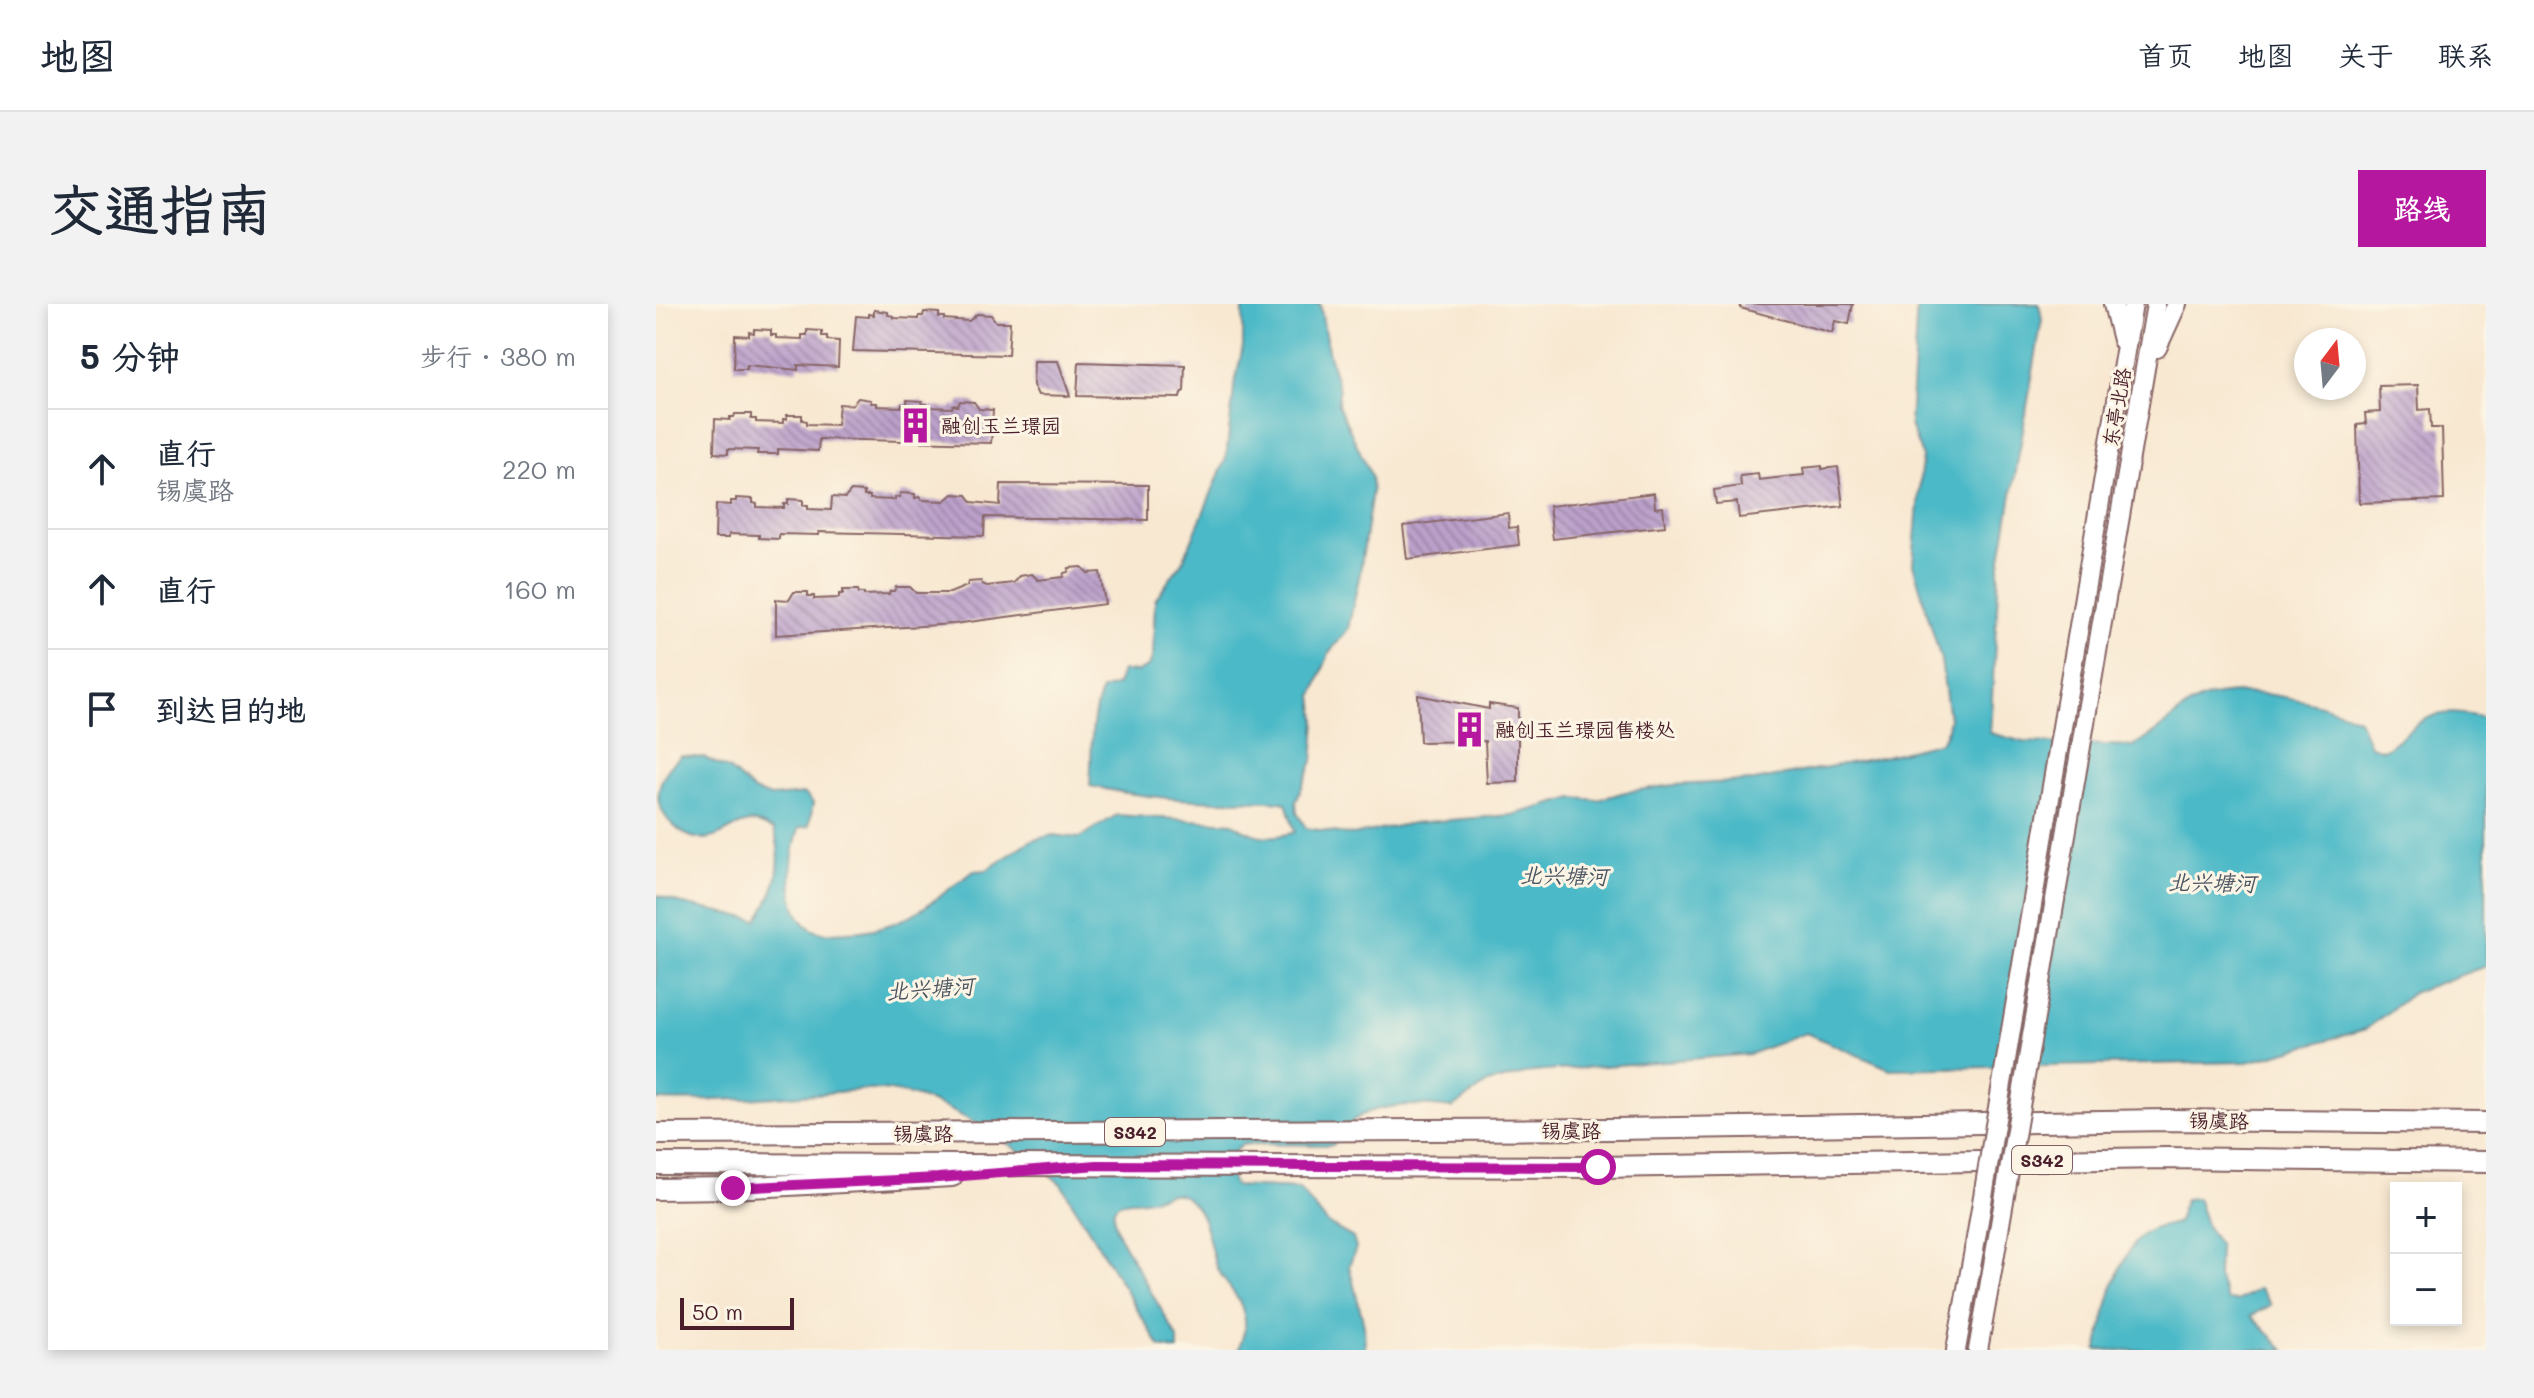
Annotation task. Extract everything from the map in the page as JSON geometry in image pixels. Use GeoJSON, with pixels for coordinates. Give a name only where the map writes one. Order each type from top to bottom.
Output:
{"type":"FeatureCollection","features":[{"type":"Feature","properties":{"kind":"main road"},"geometry":{"type":"LineString","coordinates":[[2113,304],[2124,353]]}},
{"type":"Feature","properties":{"kind":"main road","name":"东亭北路"},"geometry":{"type":"LineString","coordinates":[[1956,1350],[2133,304]]}},
{"type":"Feature","properties":{"kind":"main road","name":"东亭北路"},"geometry":{"type":"LineString","coordinates":[[1978,1350],[2156,304]]}},
{"type":"Feature","properties":{"kind":"main road"},"geometry":{"type":"LineString","coordinates":[[2140,392],[2177,304]]}},
{"type":"Feature","properties":{"kind":"main road","name":"锡虞路"},"geometry":{"type":"LineString","coordinates":[[656,1134],[1615,1129],[2167,1120],[2486,1123]]}},
{"type":"Feature","properties":{"kind":"main road","name":"锡虞路"},"geometry":{"type":"LineString","coordinates":[[656,1164],[1598,1167],[2167,1158],[2486,1162]]}},
{"type":"Feature","properties":{"kind":"main road"},"geometry":{"type":"LineString","coordinates":[[656,1189],[938,1178],[1097,1165]]}},
{"type":"Feature","properties":{"kind":"water","name":"北兴塘河"},"geometry":{"type":"Polygon","coordinates":[[[1243,304],[1320,304],[1339,390],[1338,405],[1371,475],[1372,491],[1360,573],[1348,629],[1329,653],[1313,696],[1316,720],[1313,761],[1296,801],[1297,813],[1306,828],[1353,835],[1413,823],[1512,815],[1574,798],[1598,800],[1625,792],[1673,785],[1754,781],[1886,756],[1941,742],[1949,719],[1941,660],[1913,564],[1922,456],[1910,425],[1917,304],[2039,304],[2042,319],[1999,570],[1990,733],[2024,742],[2133,746],[2151,736],[2191,704],[2217,695],[2237,693],[2281,696],[2343,712],[2359,719],[2370,746],[2383,750],[2419,723],[2439,714],[2486,718],[2486,966],[2414,992],[2366,1029],[2248,1062],[1890,1069],[1806,1033],[1750,1054],[1533,1072],[1488,1083],[1452,1108],[1412,1105],[1370,1112],[1348,1125],[1333,1145],[1242,1144],[1233,1153],[1229,1164],[1235,1186],[1299,1189],[1327,1223],[1353,1238],[1356,1248],[1349,1266],[1364,1325],[1365,1350],[1239,1350],[1245,1325],[1242,1307],[1217,1269],[1206,1227],[1198,1210],[1185,1197],[1172,1194],[1118,1204],[1113,1214],[1119,1236],[1178,1339],[1178,1350],[1160,1347],[1061,1184],[1025,1155],[983,1128],[918,1097],[866,1090],[736,1099],[656,1100],[656,895],[757,920],[774,888],[779,854],[774,830],[764,825],[745,823],[715,837],[702,839],[679,830],[666,818],[659,803],[659,789],[668,770],[681,756],[705,758],[730,770],[754,791],[771,797],[805,794],[813,803],[809,826],[799,828],[793,856],[792,888],[800,917],[809,927],[822,933],[868,930],[902,920],[974,871],[987,870],[1030,841],[1053,835],[1079,838],[1117,815],[1233,823],[1262,836],[1295,832],[1286,803],[1169,798],[1090,786],[1093,726],[1102,690],[1117,685],[1122,671],[1138,672],[1149,666],[1153,655],[1155,600],[1184,559],[1226,458],[1234,389],[1243,346],[1243,304]]]}},
{"type":"Feature","properties":{"kind":"water"},"geometry":{"type":"Polygon","coordinates":[[[2197,1198],[2207,1227],[2219,1245],[2218,1277],[2227,1300],[2237,1301],[2260,1288],[2271,1305],[2251,1316],[2285,1350],[2097,1350],[2114,1285],[2128,1253],[2148,1231],[2178,1222],[2185,1199],[2197,1198]]]}},
{"type":"Feature","properties":{"kind":"building"},"geometry":{"type":"Polygon","coordinates":[[[1740,304],[1853,304],[1849,324],[1835,321],[1832,333],[1740,308],[1740,304]]]}},
{"type":"Feature","properties":{"kind":"building"},"geometry":{"type":"Polygon","coordinates":[[[874,310],[888,312],[894,318],[919,319],[924,312],[939,313],[939,317],[944,319],[969,321],[977,314],[991,315],[996,322],[1010,322],[1008,355],[853,351],[856,316],[869,317],[869,314],[874,315],[874,310]]]}},
{"type":"Feature","properties":{"kind":"building"},"geometry":{"type":"Polygon","coordinates":[[[754,329],[771,330],[771,335],[776,335],[776,338],[802,339],[802,335],[807,335],[807,330],[822,331],[822,336],[827,336],[827,340],[839,341],[838,367],[798,365],[798,370],[747,365],[747,369],[734,369],[735,335],[749,336],[754,329]]]}},
{"type":"Feature","properties":{"kind":"building"},"geometry":{"type":"Polygon","coordinates":[[[1034,361],[1058,361],[1070,396],[1038,395],[1033,385],[1034,361]]]}},
{"type":"Feature","properties":{"kind":"building"},"geometry":{"type":"Polygon","coordinates":[[[1079,362],[1185,365],[1184,391],[1180,398],[1077,396],[1079,362]]]}},
{"type":"Feature","properties":{"kind":"building"},"geometry":{"type":"Polygon","coordinates":[[[2418,385],[2419,410],[2430,409],[2431,428],[2442,428],[2444,500],[2359,503],[2357,425],[2366,424],[2365,413],[2380,412],[2379,386],[2418,385]]]}},
{"type":"Feature","properties":{"kind":"building","name":"融创玉兰璟园"},"geometry":{"type":"Polygon","coordinates":[[[858,398],[871,400],[877,406],[902,407],[907,400],[922,401],[922,405],[927,404],[928,407],[952,408],[953,405],[958,406],[960,401],[974,402],[979,409],[993,410],[991,443],[819,439],[818,451],[778,449],[778,454],[757,454],[758,450],[728,449],[728,454],[714,453],[715,419],[730,420],[735,414],[751,414],[751,419],[756,419],[756,422],[783,423],[787,415],[802,415],[802,420],[807,424],[837,425],[839,404],[852,405],[858,398]]]}},
{"type":"Feature","properties":{"kind":"building"},"geometry":{"type":"Polygon","coordinates":[[[1822,466],[1822,469],[1838,467],[1843,506],[1739,518],[1737,502],[1716,504],[1714,490],[1741,486],[1740,476],[1758,474],[1759,480],[1804,475],[1803,468],[1822,466]]]}},
{"type":"Feature","properties":{"kind":"building"},"geometry":{"type":"Polygon","coordinates":[[[1001,484],[1148,485],[1148,520],[985,517],[984,536],[819,532],[819,535],[779,534],[779,539],[729,534],[728,538],[715,538],[716,504],[731,505],[736,498],[753,499],[757,507],[784,508],[788,499],[803,500],[803,505],[808,505],[808,509],[831,510],[832,497],[845,498],[851,491],[864,492],[864,496],[870,496],[870,499],[895,500],[900,493],[915,494],[915,498],[920,497],[921,500],[945,501],[953,494],[967,495],[972,502],[1000,505],[1001,484]]]}},
{"type":"Feature","properties":{"kind":"building"},"geometry":{"type":"Polygon","coordinates":[[[1654,493],[1655,508],[1663,507],[1665,526],[1553,539],[1549,506],[1654,493]]]}},
{"type":"Feature","properties":{"kind":"building"},"geometry":{"type":"Polygon","coordinates":[[[1508,513],[1509,528],[1517,527],[1519,545],[1407,559],[1403,526],[1508,513]]]}},
{"type":"Feature","properties":{"kind":"building"},"geometry":{"type":"Polygon","coordinates":[[[1082,567],[1088,573],[1100,572],[1105,604],[954,624],[776,635],[776,599],[789,600],[794,592],[808,592],[808,596],[814,596],[814,599],[839,598],[843,590],[858,590],[864,595],[889,594],[896,587],[910,587],[916,593],[950,593],[967,586],[968,582],[981,581],[987,586],[1014,583],[1020,576],[1032,574],[1038,580],[1063,577],[1069,568],[1082,567]]]}},
{"type":"Feature","properties":{"kind":"building","name":"融创玉兰璟园售楼处"},"geometry":{"type":"Polygon","coordinates":[[[1418,695],[1489,709],[1489,704],[1518,708],[1518,782],[1487,783],[1485,741],[1420,742],[1418,695]]]}},
{"type":"Feature","properties":{"kind":"place","name":"融创玉兰璟园"},"geometry":{"type":"Point","coordinates":[915,425]}},
{"type":"Feature","properties":{"kind":"place","name":"融创玉兰璟园售楼处"},"geometry":{"type":"Point","coordinates":[1469,729]}},
{"type":"Feature","properties":{"kind":"route"},"geometry":{"type":"LineString","coordinates":[[733,1188],[938,1178],[1097,1165],[1598,1167]]}}]}
